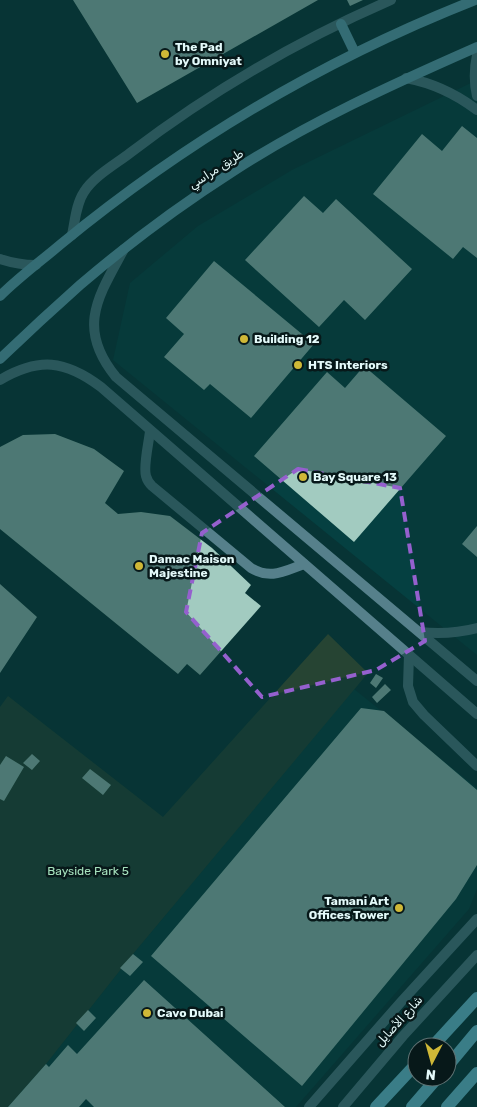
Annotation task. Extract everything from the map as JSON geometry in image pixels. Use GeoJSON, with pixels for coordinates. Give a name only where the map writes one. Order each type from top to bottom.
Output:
{"type":"FeatureCollection","features":[{"type":"Feature","properties":{"kind":"main road"},"geometry":{"type":"LineString","coordinates":[[0,296],[72,235],[130,190],[223,127],[282,92],[355,53],[444,12],[475,0]]}},
{"type":"Feature","properties":{"kind":"main road"},"geometry":{"type":"LineString","coordinates":[[341,24],[355,53]]}},
{"type":"Feature","properties":{"kind":"main road","name":"طريق مراسي"},"geometry":{"type":"LineString","coordinates":[[0,359],[80,285],[124,248],[232,172],[297,133],[347,107],[406,78],[477,47]]}},
{"type":"Feature","properties":{"kind":"main road"},"geometry":{"type":"LineString","coordinates":[[441,1037],[477,998]]}},
{"type":"Feature","properties":{"kind":"main road"},"geometry":{"type":"LineString","coordinates":[[457,1055],[477,1031]]}},
{"type":"Feature","properties":{"kind":"main road"},"geometry":{"type":"LineString","coordinates":[[447,1107],[477,1072]]}},
{"type":"Feature","properties":{"kind":"main road"},"geometry":{"type":"LineString","coordinates":[[376,1107],[407,1074]]}},
{"type":"Feature","properties":{"kind":"main road"},"geometry":{"type":"LineString","coordinates":[[412,1107],[429,1087]]}},
{"type":"Feature","properties":{"kind":"street"},"geometry":{"type":"LineString","coordinates":[[72,235],[84,191],[96,179],[142,144],[198,105],[255,70],[314,37],[391,0]]}},
{"type":"Feature","properties":{"kind":"street"},"geometry":{"type":"LineString","coordinates":[[477,55],[475,81],[477,96]]}},
{"type":"Feature","properties":{"kind":"street"},"geometry":{"type":"LineString","coordinates":[[406,78],[440,88],[455,95],[477,110]]}},
{"type":"Feature","properties":{"kind":"street"},"geometry":{"type":"LineString","coordinates":[[124,248],[99,298],[95,311],[94,326],[96,340],[107,366],[116,377],[477,681]]}},
{"type":"Feature","properties":{"kind":"street"},"geometry":{"type":"LineString","coordinates":[[0,259],[36,265]]}},
{"type":"Feature","properties":{"kind":"street"},"geometry":{"type":"LineString","coordinates":[[0,380],[26,367],[42,364],[58,365],[74,370],[101,387],[477,714]]}},
{"type":"Feature","properties":{"kind":"street"},"geometry":{"type":"LineString","coordinates":[[150,431],[145,475],[152,486],[258,573],[276,574],[304,564]]}},
{"type":"Feature","properties":{"kind":"street"},"geometry":{"type":"LineString","coordinates":[[420,632],[453,633],[477,628]]}},
{"type":"Feature","properties":{"kind":"street"},"geometry":{"type":"LineString","coordinates":[[409,654],[408,686],[413,702],[477,766]]}},
{"type":"Feature","properties":{"kind":"street"},"geometry":{"type":"LineString","coordinates":[[465,670],[477,676]]}},
{"type":"Feature","properties":{"kind":"street"},"geometry":{"type":"LineString","coordinates":[[309,1107],[477,919]]}},
{"type":"Feature","properties":{"kind":"street","name":"شارع الأصايل"},"geometry":{"type":"LineString","coordinates":[[343,1107],[403,1036],[477,955]]}},
{"type":"Feature","properties":{"kind":"highlighted area"},"geometry":{"type":"Polygon","coordinates":[[[298,469],[400,488],[425,641],[376,670],[262,697],[186,612],[202,533],[298,469]]]}},
{"type":"Feature","properties":{"kind":"shaded area"},"geometry":{"type":"Polygon","coordinates":[[[477,80],[477,655],[113,360],[130,283],[198,226],[292,170],[477,80]]]}},
{"type":"Feature","properties":{"kind":"shaded area"},"geometry":{"type":"Polygon","coordinates":[[[354,689],[477,788],[477,889],[469,909],[296,1107],[8,1107],[46,1064],[133,954],[354,689]]]}},
{"type":"Feature","properties":{"kind":"green space","name":"Bayside Park 5"},"geometry":{"type":"Polygon","coordinates":[[[328,634],[368,673],[133,954],[46,1064],[8,1107],[0,1107],[0,707],[8,696],[163,817],[328,634]]]}},
{"type":"Feature","properties":{"kind":"building","name":"The Pad by Omniyat"},"geometry":{"type":"Polygon","coordinates":[[[73,0],[318,0],[137,103],[73,0]]]}},
{"type":"Feature","properties":{"kind":"building"},"geometry":{"type":"Polygon","coordinates":[[[347,0],[363,0],[350,6],[347,0]]]}},
{"type":"Feature","properties":{"kind":"building"},"geometry":{"type":"Polygon","coordinates":[[[462,126],[477,138],[477,258],[463,247],[453,259],[373,194],[422,134],[442,151],[462,126]]]}},
{"type":"Feature","properties":{"kind":"building"},"geometry":{"type":"Polygon","coordinates":[[[304,196],[323,213],[336,199],[412,269],[365,320],[344,300],[319,327],[245,260],[304,196]]]}},
{"type":"Feature","properties":{"kind":"building","name":"Building 12"},"geometry":{"type":"Polygon","coordinates":[[[214,261],[314,344],[251,418],[210,384],[204,390],[164,357],[184,334],[166,318],[214,261]]]}},
{"type":"Feature","properties":{"kind":"building"},"geometry":{"type":"Polygon","coordinates":[[[364,366],[446,436],[354,542],[254,456],[327,372],[345,388],[364,366]]]}},
{"type":"Feature","properties":{"kind":"building","name":"Damac Maison Majestine"},"geometry":{"type":"Polygon","coordinates":[[[55,434],[94,449],[124,471],[105,503],[118,514],[141,512],[170,516],[212,548],[251,585],[245,593],[261,606],[200,675],[187,664],[178,674],[0,529],[0,447],[23,435],[55,434]]]}},
{"type":"Feature","properties":{"kind":"building"},"geometry":{"type":"Polygon","coordinates":[[[477,526],[477,557],[462,544],[477,526]]]}},
{"type":"Feature","properties":{"kind":"building"},"geometry":{"type":"Polygon","coordinates":[[[0,584],[37,617],[0,673],[0,584]]]}},
{"type":"Feature","properties":{"kind":"building"},"geometry":{"type":"Polygon","coordinates":[[[376,674],[383,678],[376,688],[370,683],[376,674]]]}},
{"type":"Feature","properties":{"kind":"building"},"geometry":{"type":"Polygon","coordinates":[[[385,684],[391,690],[377,703],[372,697],[385,684]]]}},
{"type":"Feature","properties":{"kind":"building"},"geometry":{"type":"Polygon","coordinates":[[[361,708],[384,711],[477,790],[477,865],[456,899],[302,1086],[151,956],[361,708]]]}},
{"type":"Feature","properties":{"kind":"building"},"geometry":{"type":"Polygon","coordinates":[[[32,754],[40,761],[32,770],[23,763],[32,754]]]}},
{"type":"Feature","properties":{"kind":"building"},"geometry":{"type":"Polygon","coordinates":[[[6,756],[24,767],[4,801],[0,799],[0,765],[6,756]]]}},
{"type":"Feature","properties":{"kind":"building"},"geometry":{"type":"Polygon","coordinates":[[[90,769],[111,785],[103,795],[82,778],[90,769]]]}},
{"type":"Feature","properties":{"kind":"building"},"geometry":{"type":"Polygon","coordinates":[[[133,954],[143,962],[130,976],[120,968],[133,954]]]}},
{"type":"Feature","properties":{"kind":"building","name":"Cavo Dubai"},"geometry":{"type":"Polygon","coordinates":[[[144,980],[285,1107],[94,1107],[86,1099],[79,1107],[8,1107],[46,1064],[49,1067],[68,1045],[77,1054],[144,980]]]}},
{"type":"Feature","properties":{"kind":"building"},"geometry":{"type":"Polygon","coordinates":[[[88,1010],[96,1018],[84,1031],[76,1023],[88,1010]]]}},
{"type":"Feature","properties":{"kind":"place","name":"The Pad by Omniyat"},"geometry":{"type":"Point","coordinates":[165,54]}},
{"type":"Feature","properties":{"kind":"place","name":"Building 12"},"geometry":{"type":"Point","coordinates":[244,339]}},
{"type":"Feature","properties":{"kind":"place","name":"HTS Interiors"},"geometry":{"type":"Point","coordinates":[298,365]}},
{"type":"Feature","properties":{"kind":"place","name":"Bay Square 13"},"geometry":{"type":"Point","coordinates":[303,477]}},
{"type":"Feature","properties":{"kind":"place","name":"Damac Maison Majestine"},"geometry":{"type":"Point","coordinates":[139,566]}},
{"type":"Feature","properties":{"kind":"place","name":"Tamani Art Offices Tower"},"geometry":{"type":"Point","coordinates":[399,908]}},
{"type":"Feature","properties":{"kind":"place","name":"Cavo Dubai"},"geometry":{"type":"Point","coordinates":[147,1013]}}]}
